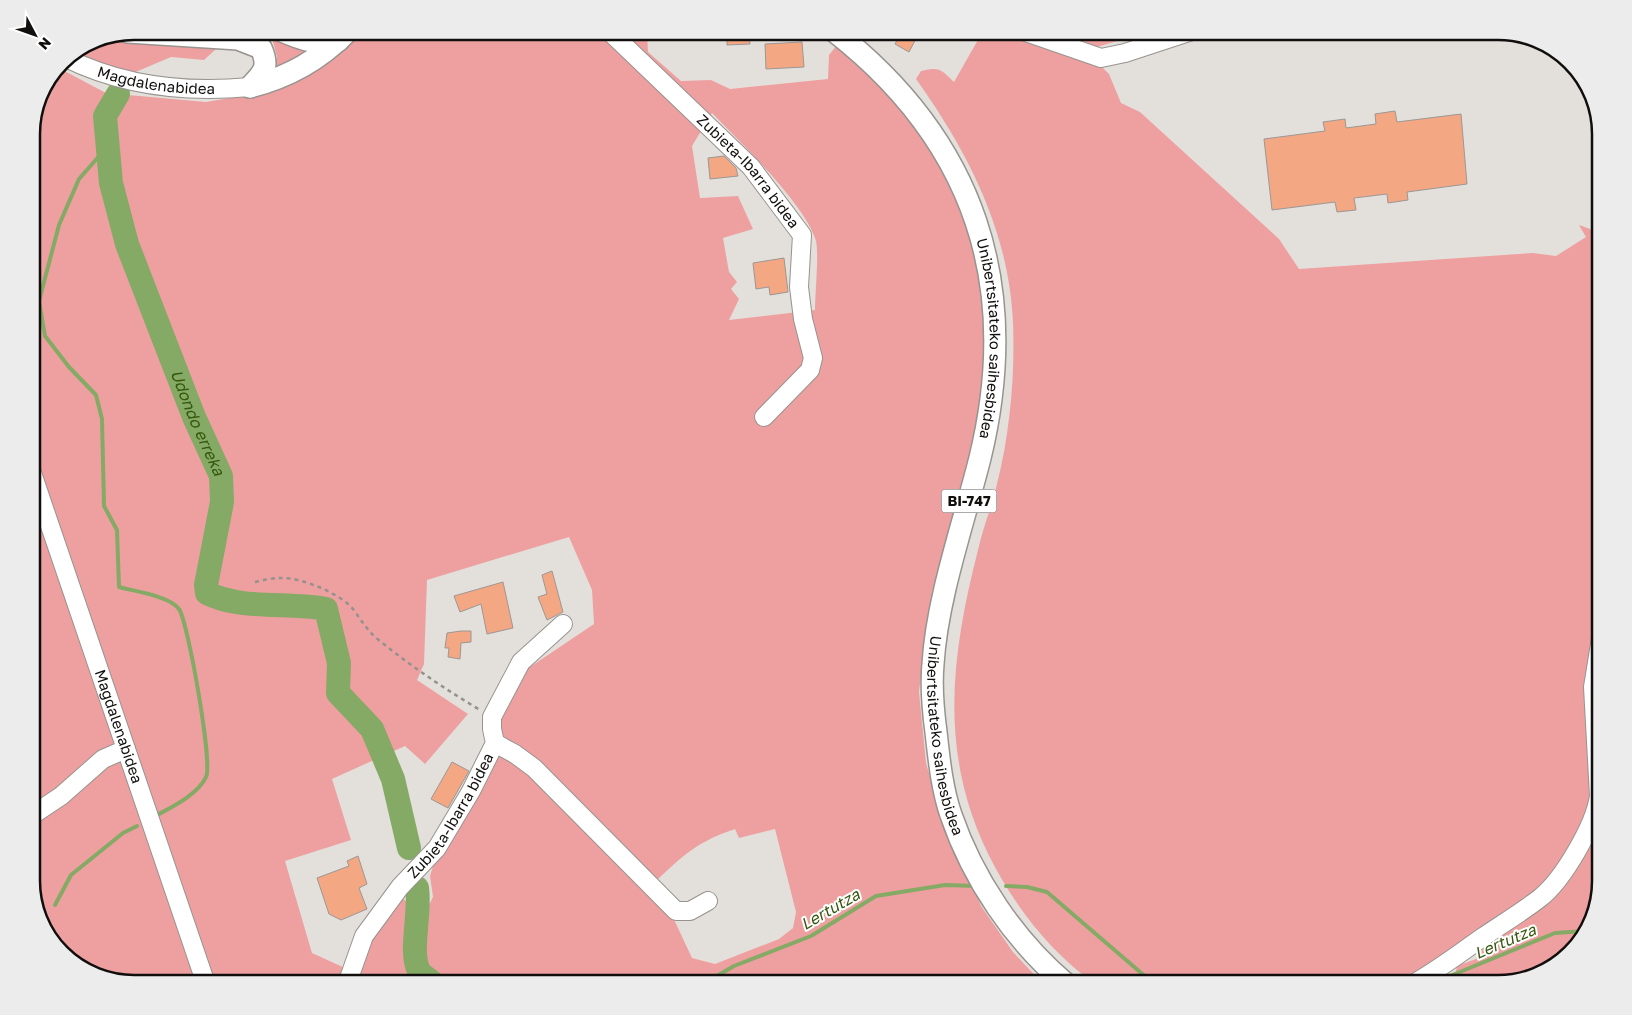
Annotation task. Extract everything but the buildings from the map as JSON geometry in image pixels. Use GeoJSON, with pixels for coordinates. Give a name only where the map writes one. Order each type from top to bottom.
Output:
{"type":"FeatureCollection","features":[{"type":"Feature","properties":{"kind":"main road"},"geometry":{"type":"LineString","coordinates":[[241,40],[261,48],[266,59],[264,72],[250,87]]}},
{"type":"Feature","properties":{"kind":"main road"},"geometry":{"type":"LineString","coordinates":[[303,40],[325,43],[333,40]]}},
{"type":"Feature","properties":{"kind":"main road"},"geometry":{"type":"LineString","coordinates":[[250,87],[279,80],[327,52],[340,40]]}},
{"type":"Feature","properties":{"kind":"main road","name":"Unibertsitateko saihesbidea"},"geometry":{"type":"LineString","coordinates":[[845,40],[883,72],[907,99],[932,132],[965,192],[987,260],[994,304],[995,340],[991,391],[981,454],[941,612],[933,663],[934,710],[940,764],[951,814],[972,862],[995,903],[1020,936],[1055,975]]}},
{"type":"Feature","properties":{"kind":"main road","name":"Unibertsitateko saihesbidea"},"geometry":{"type":"LineString","coordinates":[[862,40],[894,67],[921,98],[946,133],[969,175],[984,210],[995,248],[1005,312],[1004,373],[986,476],[946,644],[943,676],[945,726],[962,808],[974,840],[1001,893],[1027,930],[1072,975]]}},
{"type":"Feature","properties":{"kind":"street","name":"Zubieta-Ibarra bidea"},"geometry":{"type":"LineString","coordinates":[[618,40],[751,167],[802,234],[799,287],[803,319],[813,358],[810,370],[764,417]]}},
{"type":"Feature","properties":{"kind":"street"},"geometry":{"type":"LineString","coordinates":[[1049,40],[1101,58],[1125,53],[1165,40]]}},
{"type":"Feature","properties":{"kind":"street","name":"Magdalenabidea"},"geometry":{"type":"LineString","coordinates":[[74,62],[121,80],[222,90],[250,87]]}},
{"type":"Feature","properties":{"kind":"street","name":"Magdalenabidea"},"geometry":{"type":"LineString","coordinates":[[40,494],[203,975]]}},
{"type":"Feature","properties":{"kind":"street"},"geometry":{"type":"LineString","coordinates":[[492,717],[521,662],[563,624]]}},
{"type":"Feature","properties":{"kind":"street","name":"Zubieta-Ibarra bidea"},"geometry":{"type":"LineString","coordinates":[[350,975],[364,936],[400,887],[436,848],[471,791],[495,743],[492,717]]}},
{"type":"Feature","properties":{"kind":"street"},"geometry":{"type":"LineString","coordinates":[[495,743],[534,768],[676,911],[690,911],[708,901]]}},
{"type":"Feature","properties":{"kind":"street"},"geometry":{"type":"LineString","coordinates":[[40,810],[61,796],[103,759],[126,749]]}},
{"type":"Feature","properties":{"kind":"street"},"geometry":{"type":"LineString","coordinates":[[1429,975],[1542,897],[1559,878],[1592,819]]}},
{"type":"Feature","properties":{"kind":"path"},"geometry":{"type":"LineString","coordinates":[[255,582],[283,578],[324,589],[343,600],[353,609],[361,622],[376,639],[412,666],[492,717]]}},
{"type":"Feature","properties":{"kind":"shaded area"},"geometry":{"type":"Polygon","coordinates":[[[273,40],[287,40],[310,49],[274,73],[277,57],[273,40]]]}},
{"type":"Feature","properties":{"kind":"shaded area"},"geometry":{"type":"Polygon","coordinates":[[[351,40],[647,40],[648,52],[681,81],[711,80],[730,89],[828,79],[829,55],[837,45],[864,69],[913,123],[938,163],[958,206],[976,254],[986,312],[986,375],[971,455],[933,598],[924,650],[919,692],[926,763],[943,821],[981,906],[1013,952],[1035,975],[134,975],[109,972],[98,968],[67,948],[59,938],[45,912],[40,888],[40,127],[43,109],[50,92],[64,71],[106,93],[206,102],[270,91],[322,66],[351,40]],[[712,113],[692,146],[700,198],[738,196],[753,229],[723,238],[729,272],[737,282],[731,289],[739,299],[729,320],[815,310],[816,241],[810,226],[786,192],[712,113]],[[569,537],[427,580],[424,664],[417,680],[468,714],[425,764],[405,746],[332,779],[351,840],[285,861],[312,953],[356,973],[364,952],[400,895],[410,906],[426,911],[433,897],[430,876],[434,863],[499,756],[498,726],[527,669],[594,624],[592,590],[569,537]],[[735,829],[701,844],[675,863],[656,881],[692,958],[715,964],[779,939],[793,928],[796,912],[775,829],[739,838],[735,829]]]}},
{"type":"Feature","properties":{"kind":"shaded area"},"geometry":{"type":"Polygon","coordinates":[[[978,40],[1034,40],[1096,61],[1109,74],[1121,103],[1140,112],[1279,239],[1299,269],[1533,253],[1556,256],[1586,237],[1579,225],[1592,230],[1592,801],[1565,860],[1535,895],[1413,975],[1083,975],[1039,932],[1005,885],[996,869],[977,829],[965,790],[957,751],[954,712],[960,633],[980,541],[1002,464],[1012,384],[1013,323],[1010,289],[1003,256],[983,194],[953,135],[916,79],[921,71],[936,69],[943,72],[954,82],[978,40]]]}},
{"type":"Feature","properties":{"kind":"shaded area"},"geometry":{"type":"Polygon","coordinates":[[[1080,40],[1121,40],[1097,47],[1080,40]]]}},
{"type":"Feature","properties":{"kind":"shaded area"},"geometry":{"type":"Polygon","coordinates":[[[121,41],[143,44],[207,44],[216,49],[204,60],[171,57],[131,74],[81,57],[103,45],[121,41]]]}},
{"type":"Feature","properties":{"kind":"shaded area"},"geometry":{"type":"Polygon","coordinates":[[[1592,835],[1592,882],[1589,906],[1579,928],[1565,948],[1545,962],[1523,972],[1498,975],[1455,975],[1457,966],[1476,959],[1489,941],[1592,835]]]}},
{"type":"Feature","properties":{"kind":"waterway","name":"Udondo erreka"},"geometry":{"type":"LineString","coordinates":[[118,94],[105,116],[111,183],[127,244],[194,417],[221,476],[222,502],[206,585],[207,593],[234,602],[326,609],[339,663],[338,693],[372,729],[393,779],[409,848]]}},
{"type":"Feature","properties":{"kind":"waterway"},"geometry":{"type":"LineString","coordinates":[[40,297],[59,225],[79,179],[108,146]]}},
{"type":"Feature","properties":{"kind":"waterway"},"geometry":{"type":"LineString","coordinates":[[40,307],[45,336],[69,367],[96,395],[102,419],[104,506],[117,530],[119,587],[160,597],[174,604],[179,609],[188,639],[203,722],[206,747],[206,777],[192,794],[159,814]]}},
{"type":"Feature","properties":{"kind":"waterway"},"geometry":{"type":"LineString","coordinates":[[55,905],[71,875],[123,833],[137,826]]}},
{"type":"Feature","properties":{"kind":"waterway","name":"Lertutza"},"geometry":{"type":"LineString","coordinates":[[718,975],[734,966],[811,936],[876,896],[945,885],[976,886]]}},
{"type":"Feature","properties":{"kind":"waterway","name":"Lertutza"},"geometry":{"type":"LineString","coordinates":[[1006,886],[1027,887],[1047,892],[1144,975]]}},
{"type":"Feature","properties":{"kind":"waterway","name":"Udondo erreka"},"geometry":{"type":"LineString","coordinates":[[417,888],[418,908],[415,953],[416,963],[423,975]]}},
{"type":"Feature","properties":{"kind":"waterway","name":"Lertutza"},"geometry":{"type":"LineString","coordinates":[[1452,975],[1555,933],[1577,932]]}}]}
